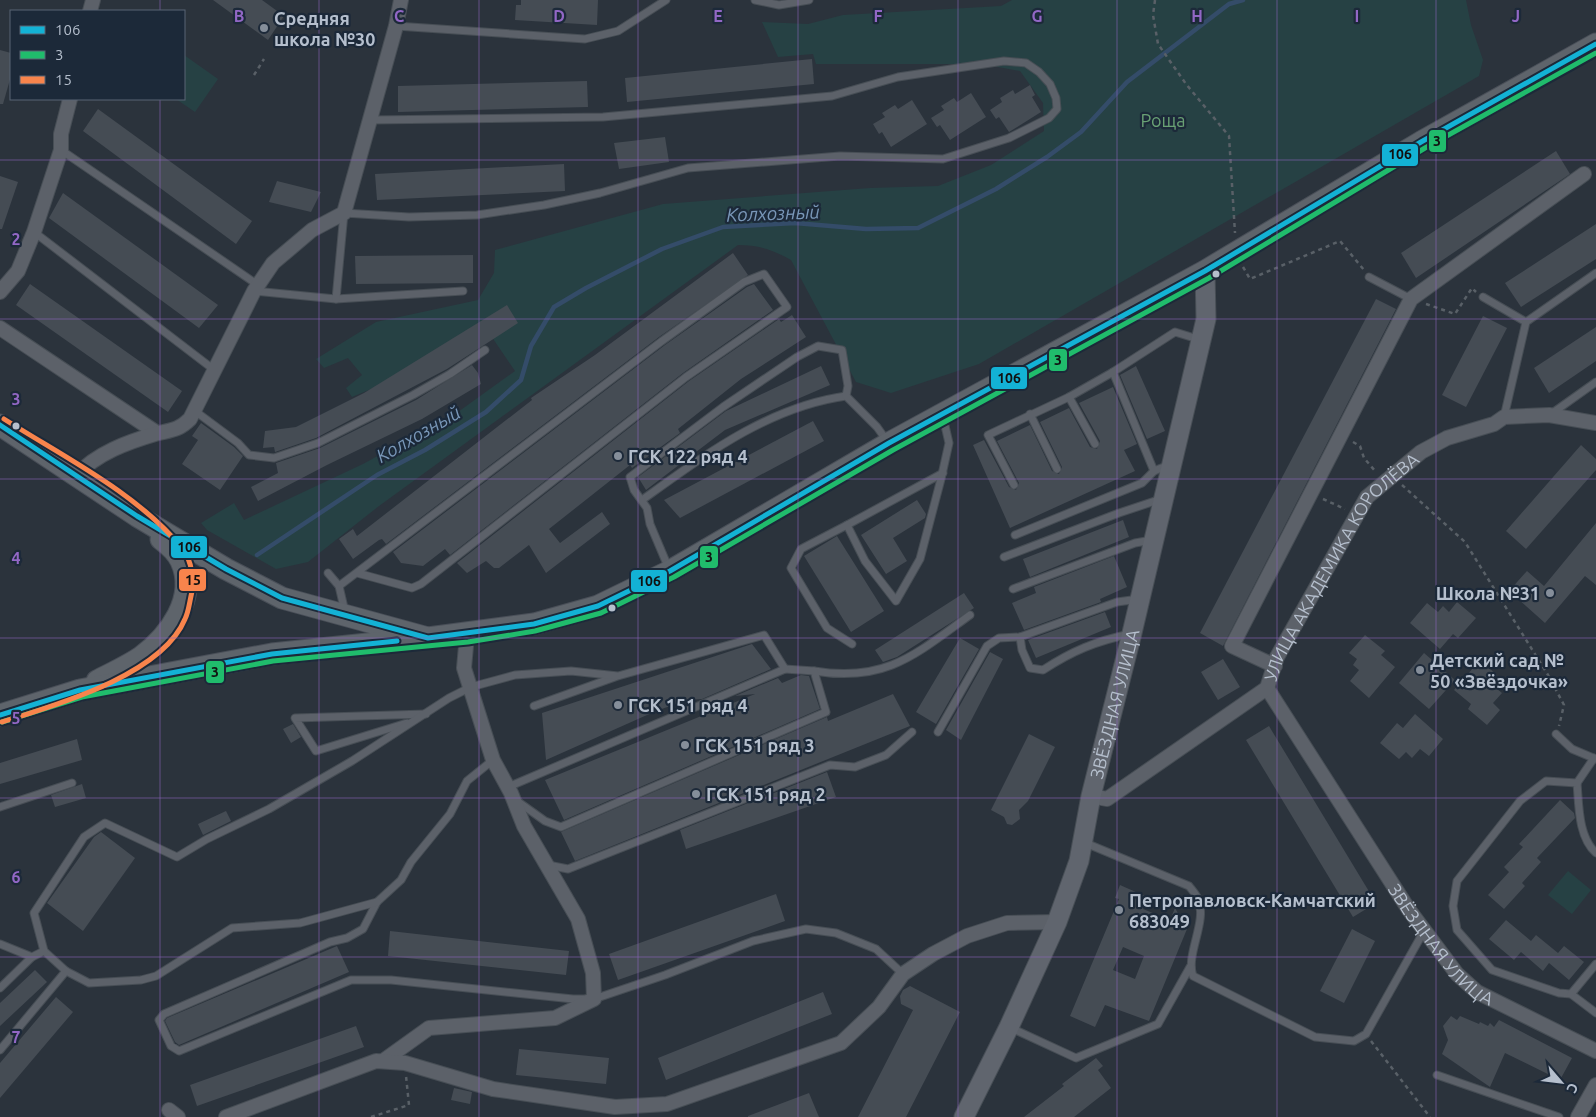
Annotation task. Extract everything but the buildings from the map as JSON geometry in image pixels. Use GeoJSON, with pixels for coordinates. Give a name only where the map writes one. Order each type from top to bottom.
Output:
{"type":"FeatureCollection","features":[{"type":"Feature","properties":{"kind":"main road"},"geometry":{"type":"LineString","coordinates":[[0,715],[80,690],[272,654],[467,635],[534,624],[598,606],[670,571],[889,443],[1236,254],[1421,142],[1596,44]]}},
{"type":"Feature","properties":{"kind":"main road"},"geometry":{"type":"LineString","coordinates":[[3,428],[78,475],[137,516],[226,569],[282,598],[428,638]]}},
{"type":"Feature","properties":{"kind":"main road"},"geometry":{"type":"LineString","coordinates":[[80,690],[139,658],[154,646],[168,632],[182,606],[185,582],[182,562],[175,552],[137,516]]}},
{"type":"Feature","properties":{"kind":"street"},"geometry":{"type":"LineString","coordinates":[[78,475],[85,466],[107,452],[157,433],[177,430],[190,419],[213,369],[256,288],[283,252],[312,230],[344,213],[396,26],[401,0]]}},
{"type":"Feature","properties":{"kind":"street"},"geometry":{"type":"LineString","coordinates":[[0,292],[18,271],[34,232],[60,150],[61,134],[70,100]]}},
{"type":"Feature","properties":{"kind":"street"},"geometry":{"type":"LineString","coordinates":[[1275,666],[1232,646],[1411,299],[1584,174]]}},
{"type":"Feature","properties":{"kind":"street","name":"ЗВЁЗДНАЯ УЛИЦА"},"geometry":{"type":"LineString","coordinates":[[964,1117],[1009,1027],[1057,922],[1083,842],[1091,796],[1132,633],[1206,319],[1205,271]]}},
{"type":"Feature","properties":{"kind":"street"},"geometry":{"type":"LineString","coordinates":[[0,328],[157,433]]}},
{"type":"Feature","properties":{"kind":"street","name":"УЛИЦА АКАДЕМИКА КОРОЛЁВА"},"geometry":{"type":"LineString","coordinates":[[1091,796],[1106,799],[1267,688],[1277,657],[1368,497],[1421,452],[1447,438],[1494,424],[1504,417],[1549,415],[1596,423]]}},
{"type":"Feature","properties":{"kind":"street"},"geometry":{"type":"LineString","coordinates":[[383,1061],[429,1028],[555,1018],[594,999],[593,973],[578,919],[524,826],[494,760],[464,668],[467,635]]}},
{"type":"Feature","properties":{"kind":"street","name":"ЗВЁЗДНАЯ УЛИЦА"},"geometry":{"type":"LineString","coordinates":[[1267,688],[1424,931],[1457,974],[1477,992],[1596,1051]]}},
{"type":"Feature","properties":{"kind":"street"},"geometry":{"type":"LineString","coordinates":[[226,1117],[376,1061],[405,1062],[493,1089],[615,1107],[667,1104],[841,1043],[879,1007],[903,974],[933,954],[967,936],[1007,923],[1057,922]]}},
{"type":"Feature","properties":{"kind":"street"},"geometry":{"type":"LineString","coordinates":[[1578,1117],[1596,1085]]}},
{"type":"Feature","properties":{"kind":"lane"},"geometry":{"type":"LineString","coordinates":[[396,26],[585,39],[618,31],[666,0]]}},
{"type":"Feature","properties":{"kind":"lane"},"geometry":{"type":"LineString","coordinates":[[755,0],[779,5],[810,0]]}},
{"type":"Feature","properties":{"kind":"lane"},"geometry":{"type":"LineString","coordinates":[[336,299],[344,213],[409,217],[477,215],[544,205],[600,193],[698,167],[840,156],[943,159],[1009,138],[1049,118],[1057,109],[1056,98],[1050,84],[1039,72],[1026,64],[1004,61],[898,77],[832,96],[603,117],[370,120]]}},
{"type":"Feature","properties":{"kind":"lane"},"geometry":{"type":"LineString","coordinates":[[60,150],[256,288],[336,299],[463,291]]}},
{"type":"Feature","properties":{"kind":"lane"},"geometry":{"type":"LineString","coordinates":[[34,232],[213,369]]}},
{"type":"Feature","properties":{"kind":"lane"},"geometry":{"type":"LineString","coordinates":[[1504,417],[1526,322],[1596,273]]}},
{"type":"Feature","properties":{"kind":"lane"},"geometry":{"type":"LineString","coordinates":[[339,586],[480,477],[744,282],[764,274],[779,293],[787,308],[686,377],[421,584],[412,588],[357,573]]}},
{"type":"Feature","properties":{"kind":"lane"},"geometry":{"type":"LineString","coordinates":[[1369,277],[1411,299]]}},
{"type":"Feature","properties":{"kind":"lane"},"geometry":{"type":"LineString","coordinates":[[1483,297],[1526,322]]}},
{"type":"Feature","properties":{"kind":"lane"},"geometry":{"type":"LineString","coordinates":[[1014,485],[988,435],[1069,397],[1113,372],[1175,332],[1201,340]]}},
{"type":"Feature","properties":{"kind":"lane"},"geometry":{"type":"LineString","coordinates":[[670,571],[642,500],[634,490],[630,477],[723,407],[797,357],[818,346],[842,350],[848,386],[846,396]]}},
{"type":"Feature","properties":{"kind":"lane"},"geometry":{"type":"LineString","coordinates":[[194,411],[238,443],[250,455],[274,458],[318,443],[413,395],[450,374],[484,350]]}},
{"type":"Feature","properties":{"kind":"lane"},"geometry":{"type":"LineString","coordinates":[[1113,372],[1154,471]]}},
{"type":"Feature","properties":{"kind":"lane"},"geometry":{"type":"LineString","coordinates":[[1549,415],[1596,382]]}},
{"type":"Feature","properties":{"kind":"lane"},"geometry":{"type":"LineString","coordinates":[[846,396],[878,427],[889,443]]}},
{"type":"Feature","properties":{"kind":"lane"},"geometry":{"type":"LineString","coordinates":[[642,500],[728,441],[755,425],[811,403],[846,396]]}},
{"type":"Feature","properties":{"kind":"lane"},"geometry":{"type":"LineString","coordinates":[[1069,397],[1096,444]]}},
{"type":"Feature","properties":{"kind":"lane"},"geometry":{"type":"LineString","coordinates":[[848,525],[865,561],[896,601],[920,559],[943,474],[949,442],[943,414]]}},
{"type":"Feature","properties":{"kind":"lane"},"geometry":{"type":"LineString","coordinates":[[1030,414],[1057,469]]}},
{"type":"Feature","properties":{"kind":"lane"},"geometry":{"type":"LineString","coordinates":[[1015,535],[1142,483],[1154,471],[1172,464]]}},
{"type":"Feature","properties":{"kind":"lane"},"geometry":{"type":"LineString","coordinates":[[852,644],[827,628],[791,568],[801,549],[943,474]]}},
{"type":"Feature","properties":{"kind":"lane"},"geometry":{"type":"LineString","coordinates":[[1004,557],[1164,498]]}},
{"type":"Feature","properties":{"kind":"lane"},"geometry":{"type":"LineString","coordinates":[[1013,589],[1135,542],[1154,540]]}},
{"type":"Feature","properties":{"kind":"lane"},"geometry":{"type":"LineString","coordinates":[[328,573],[339,586],[346,615]]}},
{"type":"Feature","properties":{"kind":"lane"},"geometry":{"type":"LineString","coordinates":[[938,732],[987,646],[999,638],[1020,637],[1117,602],[1140,599]]}},
{"type":"Feature","properties":{"kind":"lane"},"geometry":{"type":"LineString","coordinates":[[814,671],[826,712],[561,826],[545,821],[510,792],[785,669],[814,671],[838,675],[872,672],[902,662],[970,615]]}},
{"type":"Feature","properties":{"kind":"lane"},"geometry":{"type":"LineString","coordinates":[[1020,637],[1022,650],[1030,668],[1043,670],[1068,653],[1102,640],[1132,633]]}},
{"type":"Feature","properties":{"kind":"lane"},"geometry":{"type":"LineString","coordinates":[[534,706],[618,676],[764,635],[785,669]]}},
{"type":"Feature","properties":{"kind":"lane"},"geometry":{"type":"LineString","coordinates":[[377,902],[300,923],[232,928],[156,976],[141,980],[89,983],[66,971],[44,952],[34,913],[84,837],[105,823],[177,857],[207,839],[269,809],[471,687],[515,675],[571,671],[618,676]]}},
{"type":"Feature","properties":{"kind":"lane"},"geometry":{"type":"LineString","coordinates":[[418,720],[316,751],[295,718],[427,714]]}},
{"type":"Feature","properties":{"kind":"lane"},"geometry":{"type":"LineString","coordinates":[[545,864],[568,869],[830,765],[855,767],[886,754],[912,732]]}},
{"type":"Feature","properties":{"kind":"lane"},"geometry":{"type":"LineString","coordinates":[[1556,734],[1572,749],[1595,759],[1577,783],[1581,823],[1592,850],[1596,853]]}},
{"type":"Feature","properties":{"kind":"lane"},"geometry":{"type":"LineString","coordinates":[[494,760],[467,782],[450,814],[411,862],[402,880],[377,902],[363,929],[347,938],[330,942],[164,1014],[160,1020],[171,1046],[179,1051],[351,980],[391,980],[573,999],[594,999],[665,976],[753,941],[806,929],[836,933],[876,949],[903,974]]}},
{"type":"Feature","properties":{"kind":"lane"},"geometry":{"type":"LineString","coordinates":[[1577,783],[1546,781],[1520,801],[1457,881],[1453,906],[1457,930],[1492,970],[1558,993],[1571,994],[1596,1013]]}},
{"type":"Feature","properties":{"kind":"lane"},"geometry":{"type":"LineString","coordinates":[[0,808],[72,783]]}},
{"type":"Feature","properties":{"kind":"lane"},"geometry":{"type":"LineString","coordinates":[[1009,1027],[1076,1058],[1158,1024],[1190,967],[1199,930],[1199,901],[1189,886],[1083,842]]}},
{"type":"Feature","properties":{"kind":"lane"},"geometry":{"type":"LineString","coordinates":[[1190,967],[1193,976],[1315,1037],[1354,1041],[1366,1034],[1424,931]]}},
{"type":"Feature","properties":{"kind":"lane"},"geometry":{"type":"LineString","coordinates":[[0,944],[32,957]]}},
{"type":"Feature","properties":{"kind":"lane"},"geometry":{"type":"LineString","coordinates":[[0,988],[32,957],[44,952]]}},
{"type":"Feature","properties":{"kind":"lane"},"geometry":{"type":"LineString","coordinates":[[1571,994],[1596,964]]}},
{"type":"Feature","properties":{"kind":"lane"},"geometry":{"type":"LineString","coordinates":[[0,1050],[66,971]]}},
{"type":"Feature","properties":{"kind":"lane"},"geometry":{"type":"LineString","coordinates":[[1437,1074],[1559,1117]]}},
{"type":"Feature","properties":{"kind":"path"},"geometry":{"type":"LineString","coordinates":[[1155,0],[1153,15],[1158,44],[1186,84],[1229,136],[1236,254],[1250,279],[1340,241],[1369,277]]}},
{"type":"Feature","properties":{"kind":"path"},"geometry":{"type":"LineString","coordinates":[[254,75],[264,60]]}},
{"type":"Feature","properties":{"kind":"path"},"geometry":{"type":"LineString","coordinates":[[1411,299],[1455,314],[1472,288],[1483,297]]}},
{"type":"Feature","properties":{"kind":"path"},"geometry":{"type":"LineString","coordinates":[[1346,439],[1360,446],[1364,458],[1377,474],[1392,476],[1465,542],[1548,675],[1564,705],[1556,734]]}},
{"type":"Feature","properties":{"kind":"path"},"geometry":{"type":"LineString","coordinates":[[1311,493],[1358,515]]}},
{"type":"Feature","properties":{"kind":"path"},"geometry":{"type":"LineString","coordinates":[[1366,1034],[1430,1117]]}},
{"type":"Feature","properties":{"kind":"path"},"geometry":{"type":"LineString","coordinates":[[371,1117],[409,1105],[405,1062]]}},
{"type":"Feature","properties":{"kind":"green space","name":"Роща"},"geometry":{"type":"Polygon","coordinates":[[[1012,0],[1466,0],[1471,25],[1483,60],[1479,76],[979,364],[891,393],[856,382],[791,260],[766,249],[738,245],[379,506],[308,562],[276,569],[207,530],[201,523],[234,503],[244,520],[363,464],[458,412],[515,371],[483,324],[381,385],[352,397],[346,388],[362,375],[348,358],[324,368],[316,359],[376,322],[478,300],[494,273],[495,250],[663,204],[870,188],[938,186],[991,165],[1044,131],[1043,103],[1020,71],[982,64],[816,64],[813,54],[778,57],[762,22],[808,24],[843,15],[1001,6],[1012,0]]]}},
{"type":"Feature","properties":{"kind":"green space"},"geometry":{"type":"Polygon","coordinates":[[[185,56],[218,79],[195,112],[177,100],[185,100],[185,56]]]}},
{"type":"Feature","properties":{"kind":"green space"},"geometry":{"type":"Polygon","coordinates":[[[1568,871],[1591,890],[1572,914],[1548,895],[1568,871]]]}},
{"type":"Feature","properties":{"kind":"waterway","name":"Колхозный"},"geometry":{"type":"LineString","coordinates":[[257,555],[377,475],[425,450],[486,412],[521,380],[531,346],[554,307],[586,288],[662,249],[723,227],[795,223],[866,229],[918,228],[996,189],[1047,157],[1081,132],[1127,82],[1229,4],[1243,0]]}},
{"type":"Feature","properties":{"kind":"transit line","name":"106"},"geometry":{"type":"LineString","coordinates":[[0,425],[137,516],[226,569],[282,598],[428,638],[534,624],[598,606],[670,571],[889,443],[1205,271],[1421,142],[1596,44]]}},
{"type":"Feature","properties":{"kind":"transit line","name":"3"},"geometry":{"type":"LineString","coordinates":[[2,722],[82,697],[273,661],[468,642],[535,631],[601,613],[674,577],[893,450],[1209,278],[1425,148],[1596,53]]}},
{"type":"Feature","properties":{"kind":"transit line","name":"15"},"geometry":{"type":"LineString","coordinates":[[2,722],[78,697],[131,672],[154,656],[173,639],[185,619],[192,594],[193,580],[188,559],[181,547],[143,509],[98,477],[4,419]]}},
{"type":"Feature","properties":{"kind":"transit line","name":"106"},"geometry":{"type":"LineString","coordinates":[[0,715],[80,690],[272,654],[397,641]]}},
{"type":"Feature","properties":{"kind":"place","name":"Средняя школа №30"},"geometry":{"type":"Point","coordinates":[264,28]}},
{"type":"Feature","properties":{"kind":"place","name":"ГСК 122 ряд 4"},"geometry":{"type":"Point","coordinates":[618,456]}},
{"type":"Feature","properties":{"kind":"place","name":"Школа №31"},"geometry":{"type":"Point","coordinates":[1550,593]}},
{"type":"Feature","properties":{"kind":"place","name":"Детский сад № 50 «Звёздочка»"},"geometry":{"type":"Point","coordinates":[1420,670]}},
{"type":"Feature","properties":{"kind":"place","name":"ГСК 151 ряд 4"},"geometry":{"type":"Point","coordinates":[618,705]}},
{"type":"Feature","properties":{"kind":"place","name":"ГСК 151 ряд 3"},"geometry":{"type":"Point","coordinates":[685,745]}},
{"type":"Feature","properties":{"kind":"place","name":"ГСК 151 ряд 2"},"geometry":{"type":"Point","coordinates":[696,794]}},
{"type":"Feature","properties":{"kind":"place","name":"Петропавловск-Камчатский 683049"},"geometry":{"type":"Point","coordinates":[1119,910]}}]}
